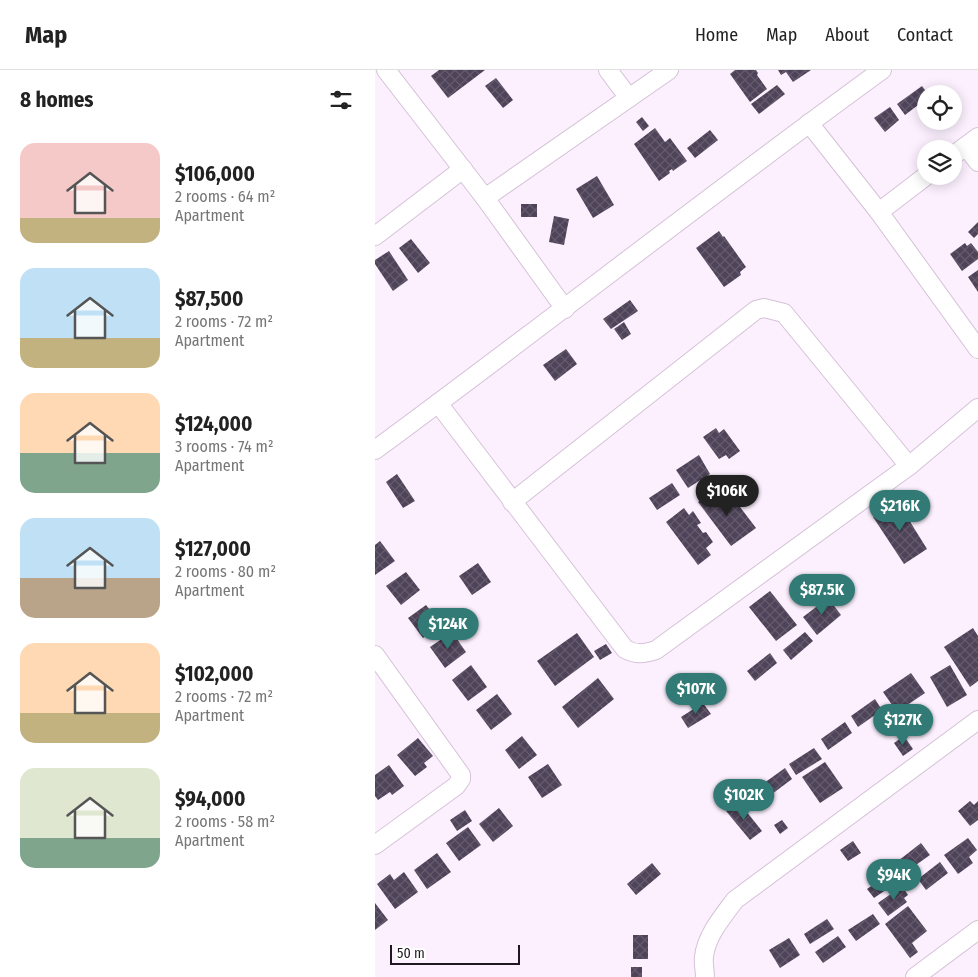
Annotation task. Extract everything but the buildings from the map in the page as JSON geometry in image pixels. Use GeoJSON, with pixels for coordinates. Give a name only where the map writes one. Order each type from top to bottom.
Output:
{"type":"FeatureCollection","features":[{"type":"Feature","properties":{"kind":"street"},"geometry":{"type":"LineString","coordinates":[[386,70],[485,198],[565,309]]}},
{"type":"Feature","properties":{"kind":"street"},"geometry":{"type":"LineString","coordinates":[[608,70],[629,98]]}},
{"type":"Feature","properties":{"kind":"street"},"geometry":{"type":"LineString","coordinates":[[485,198],[669,70]]}},
{"type":"Feature","properties":{"kind":"street"},"geometry":{"type":"LineString","coordinates":[[375,450],[882,70]]}},
{"type":"Feature","properties":{"kind":"street"},"geometry":{"type":"LineString","coordinates":[[809,123],[879,212],[978,349]]}},
{"type":"Feature","properties":{"kind":"street"},"geometry":{"type":"LineString","coordinates":[[966,146],[978,162]]}},
{"type":"Feature","properties":{"kind":"street"},"geometry":{"type":"LineString","coordinates":[[375,236],[463,169]]}},
{"type":"Feature","properties":{"kind":"street"},"geometry":{"type":"LineString","coordinates":[[879,212],[917,183]]}},
{"type":"Feature","properties":{"kind":"street"},"geometry":{"type":"LineString","coordinates":[[512,502],[756,310],[764,308],[784,313],[909,466]]}},
{"type":"Feature","properties":{"kind":"street"},"geometry":{"type":"LineString","coordinates":[[438,403],[625,649],[645,654],[656,650],[909,466],[978,408]]}},
{"type":"Feature","properties":{"kind":"street"},"geometry":{"type":"LineString","coordinates":[[375,654],[461,775],[456,786],[375,845]]}},
{"type":"Feature","properties":{"kind":"street"},"geometry":{"type":"LineString","coordinates":[[705,977],[704,956],[710,939],[724,914],[735,900],[978,720]]}},
{"type":"Feature","properties":{"kind":"street"},"geometry":{"type":"LineString","coordinates":[[915,977],[978,930]]}}]}
